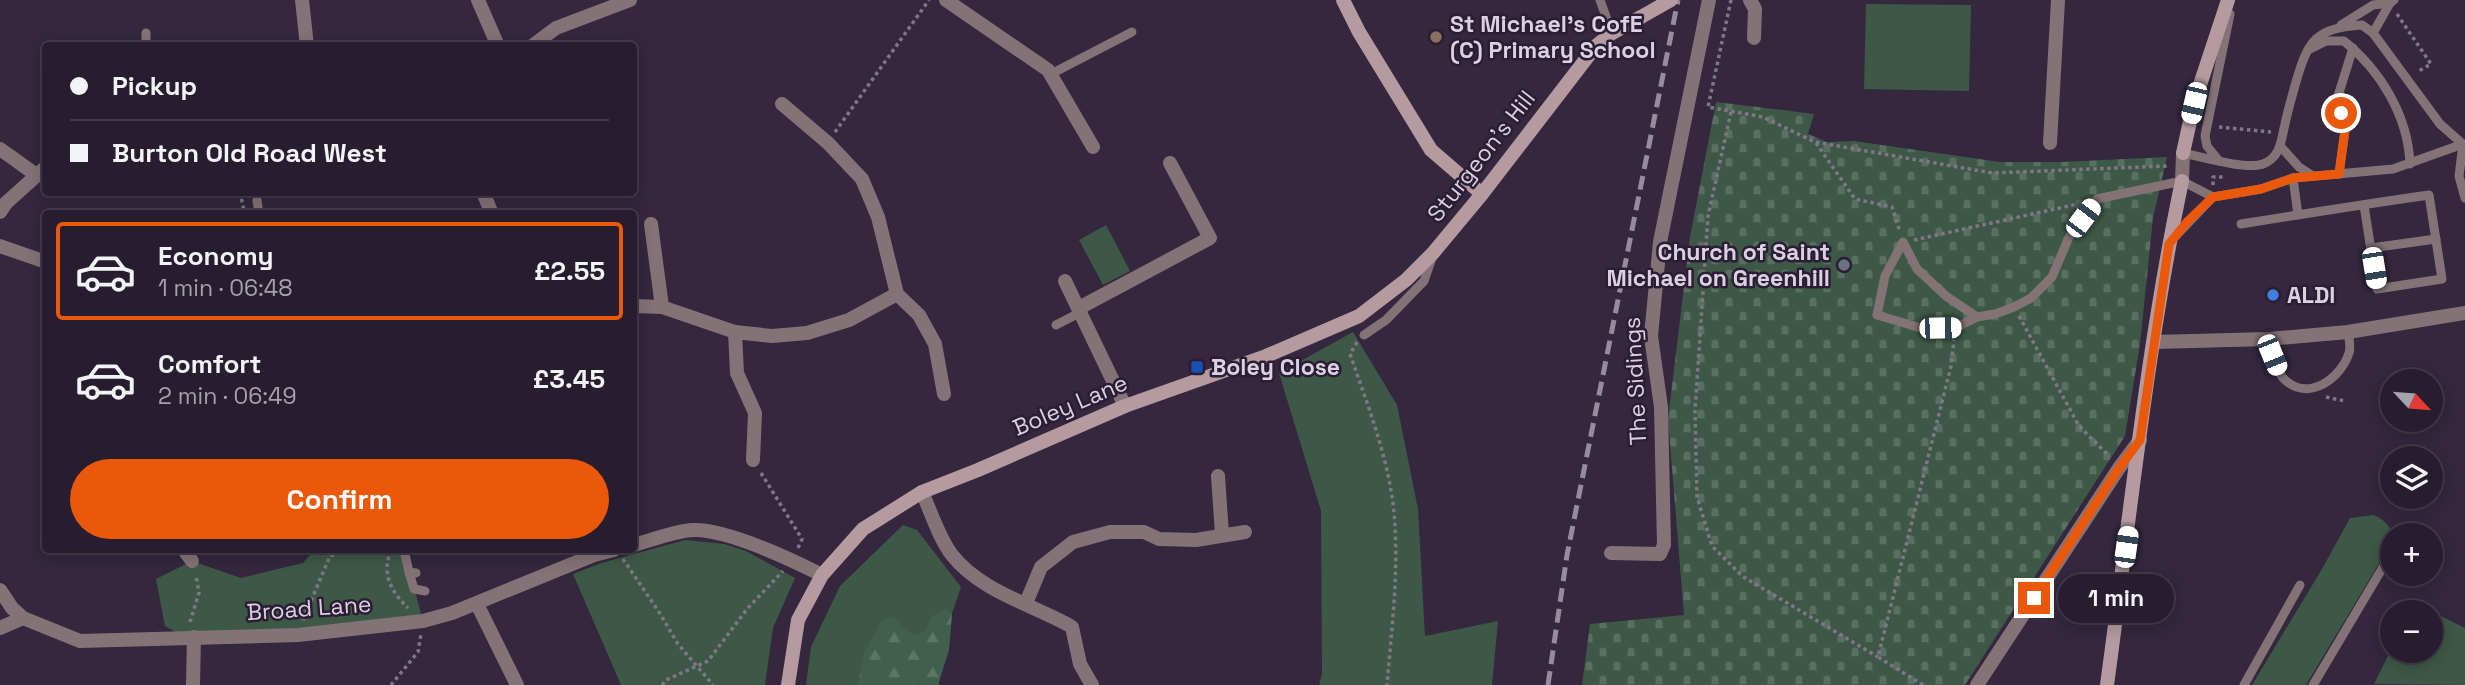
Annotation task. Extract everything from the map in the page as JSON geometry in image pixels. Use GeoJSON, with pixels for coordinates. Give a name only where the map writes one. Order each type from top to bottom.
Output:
{"type":"FeatureCollection","features":[{"type":"Feature","properties":{"kind":"street"},"geometry":{"type":"LineString","coordinates":[[302,0],[307,42]]}},
{"type":"Feature","properties":{"kind":"street"},"geometry":{"type":"LineString","coordinates":[[478,0],[496,42]]}},
{"type":"Feature","properties":{"kind":"street"},"geometry":{"type":"LineString","coordinates":[[537,42],[556,28],[629,0]]}},
{"type":"Feature","properties":{"kind":"street"},"geometry":{"type":"LineString","coordinates":[[946,0],[1049,72],[1093,147]]}},
{"type":"Feature","properties":{"kind":"street"},"geometry":{"type":"LineString","coordinates":[[1343,0],[1359,32],[1431,150],[1482,194]]}},
{"type":"Feature","properties":{"kind":"street","name":"Sturgeon's Hill"},"geometry":{"type":"LineString","coordinates":[[1359,316],[1406,280],[1433,253],[1596,46],[1612,33],[1671,0]]}},
{"type":"Feature","properties":{"kind":"street","name":"The Sidings"},"geometry":{"type":"LineString","coordinates":[[1611,554],[1666,555],[1661,407],[1651,335],[1660,242],[1710,0]]}},
{"type":"Feature","properties":{"kind":"street"},"geometry":{"type":"LineString","coordinates":[[1750,0],[1755,9],[1754,38]]}},
{"type":"Feature","properties":{"kind":"street"},"geometry":{"type":"LineString","coordinates":[[2050,144],[2058,0]]}},
{"type":"Feature","properties":{"kind":"street"},"geometry":{"type":"LineString","coordinates":[[2107,685],[2154,342],[2182,181],[2183,153],[2194,103],[2230,0]]}},
{"type":"Feature","properties":{"kind":"street"},"geometry":{"type":"LineString","coordinates":[[782,104],[828,143],[862,179],[878,217],[897,294],[919,315],[935,344],[944,394]]}},
{"type":"Feature","properties":{"kind":"street"},"geometry":{"type":"LineString","coordinates":[[0,149],[40,171],[0,212]]}},
{"type":"Feature","properties":{"kind":"street"},"geometry":{"type":"LineString","coordinates":[[1080,310],[1210,238],[1170,163]]}},
{"type":"Feature","properties":{"kind":"street"},"geometry":{"type":"LineString","coordinates":[[651,224],[662,307]]}},
{"type":"Feature","properties":{"kind":"street"},"geometry":{"type":"LineString","coordinates":[[0,246],[42,261]]}},
{"type":"Feature","properties":{"kind":"street"},"geometry":{"type":"LineString","coordinates":[[1065,281],[1125,406]]}},
{"type":"Feature","properties":{"kind":"street"},"geometry":{"type":"LineString","coordinates":[[637,306],[662,307],[736,332],[772,336],[807,333],[849,320],[897,294]]}},
{"type":"Feature","properties":{"kind":"street"},"geometry":{"type":"LineString","coordinates":[[2154,342],[2269,340],[2348,332],[2465,313]]}},
{"type":"Feature","properties":{"kind":"street","name":"Boley Lane"},"geometry":{"type":"LineString","coordinates":[[788,685],[798,620],[822,575],[863,529],[922,492],[1125,406],[1266,356],[1359,316]]}},
{"type":"Feature","properties":{"kind":"street"},"geometry":{"type":"LineString","coordinates":[[736,332],[737,373],[755,413],[753,460]]}},
{"type":"Feature","properties":{"kind":"street"},"geometry":{"type":"LineString","coordinates":[[1977,685],[2140,440]]}},
{"type":"Feature","properties":{"kind":"street"},"geometry":{"type":"LineString","coordinates":[[1218,477],[1222,534]]}},
{"type":"Feature","properties":{"kind":"street"},"geometry":{"type":"LineString","coordinates":[[922,492],[950,553],[965,570],[982,582],[1072,627],[1080,664],[1092,685]]}},
{"type":"Feature","properties":{"kind":"street"},"geometry":{"type":"LineString","coordinates":[[637,544],[692,530],[732,537],[793,560],[822,575]]}},
{"type":"Feature","properties":{"kind":"street"},"geometry":{"type":"LineString","coordinates":[[1026,603],[1041,567],[1073,542],[1110,532],[1144,532],[1159,540],[1196,540],[1245,532]]}},
{"type":"Feature","properties":{"kind":"street","name":"Broad Lane"},"geometry":{"type":"LineString","coordinates":[[23,618],[80,641],[298,635],[423,621],[477,604],[591,553]]}},
{"type":"Feature","properties":{"kind":"street"},"geometry":{"type":"LineString","coordinates":[[0,590],[12,608],[23,618],[0,628]]}},
{"type":"Feature","properties":{"kind":"street"},"geometry":{"type":"LineString","coordinates":[[477,604],[517,685]]}},
{"type":"Feature","properties":{"kind":"street"},"geometry":{"type":"LineString","coordinates":[[190,637],[193,685]]}},
{"type":"Feature","properties":{"kind":"lane"},"geometry":{"type":"LineString","coordinates":[[1600,0],[1612,33]]}},
{"type":"Feature","properties":{"kind":"lane"},"geometry":{"type":"LineString","coordinates":[[2220,162],[2207,146],[2207,126],[2230,0]]}},
{"type":"Feature","properties":{"kind":"lane"},"geometry":{"type":"LineString","coordinates":[[2183,153],[2220,162],[2262,165],[2275,156],[2281,147],[2304,52],[2320,35],[2374,5],[2392,2]]}},
{"type":"Feature","properties":{"kind":"lane"},"geometry":{"type":"LineString","coordinates":[[2374,33],[2392,2]]}},
{"type":"Feature","properties":{"kind":"lane"},"geometry":{"type":"LineString","coordinates":[[2340,26],[2362,24],[2374,33],[2440,124],[2464,145]]}},
{"type":"Feature","properties":{"kind":"lane"},"geometry":{"type":"LineString","coordinates":[[1049,72],[1132,32]]}},
{"type":"Feature","properties":{"kind":"lane"},"geometry":{"type":"LineString","coordinates":[[146,33],[146,42]]}},
{"type":"Feature","properties":{"kind":"lane"},"geometry":{"type":"LineString","coordinates":[[2304,52],[2326,41],[2344,41],[2371,65],[2403,121],[2409,142],[2410,164]]}},
{"type":"Feature","properties":{"kind":"lane"},"geometry":{"type":"LineString","coordinates":[[2339,174],[2345,130],[2337,96],[2353,48]]}},
{"type":"Feature","properties":{"kind":"lane"},"geometry":{"type":"LineString","coordinates":[[2169,244],[2213,197],[2261,189],[2293,178],[2393,169],[2464,145]]}},
{"type":"Feature","properties":{"kind":"lane"},"geometry":{"type":"LineString","coordinates":[[2464,145],[2459,176],[2465,198]]}},
{"type":"Feature","properties":{"kind":"lane"},"geometry":{"type":"LineString","coordinates":[[2281,147],[2299,167],[2313,176]]}},
{"type":"Feature","properties":{"kind":"lane"},"geometry":{"type":"LineString","coordinates":[[2293,178],[2298,215]]}},
{"type":"Feature","properties":{"kind":"lane"},"geometry":{"type":"LineString","coordinates":[[1903,242],[1885,276],[1877,315],[1924,328],[1955,328],[1977,317],[1995,314],[2031,298],[2052,277],[2069,237],[2097,200],[2182,181],[2213,197]]}},
{"type":"Feature","properties":{"kind":"lane"},"geometry":{"type":"LineString","coordinates":[[2241,224],[2298,215],[2429,195],[2442,279],[2377,289],[2364,205]]}},
{"type":"Feature","properties":{"kind":"lane"},"geometry":{"type":"LineString","coordinates":[[257,200],[258,210]]}},
{"type":"Feature","properties":{"kind":"lane"},"geometry":{"type":"LineString","coordinates":[[2371,248],[2436,239]]}},
{"type":"Feature","properties":{"kind":"lane"},"geometry":{"type":"LineString","coordinates":[[1903,242],[1917,269],[1946,296],[1977,317]]}},
{"type":"Feature","properties":{"kind":"lane"},"geometry":{"type":"LineString","coordinates":[[1364,335],[1386,320],[1424,281],[1433,253]]}},
{"type":"Feature","properties":{"kind":"lane"},"geometry":{"type":"LineString","coordinates":[[1056,325],[1080,310]]}},
{"type":"Feature","properties":{"kind":"lane"},"geometry":{"type":"LineString","coordinates":[[2269,340],[2272,355],[2285,380],[2313,389],[2322,386],[2341,370],[2350,351],[2348,332]]}},
{"type":"Feature","properties":{"kind":"lane"},"geometry":{"type":"LineString","coordinates":[[405,553],[413,572],[414,589],[425,591]]}},
{"type":"Feature","properties":{"kind":"lane"},"geometry":{"type":"LineString","coordinates":[[2313,685],[2380,572]]}},
{"type":"Feature","properties":{"kind":"lane"},"geometry":{"type":"LineString","coordinates":[[2244,685],[2300,585]]}},
{"type":"Feature","properties":{"kind":"path"},"geometry":{"type":"LineString","coordinates":[[828,143],[929,0]]}},
{"type":"Feature","properties":{"kind":"path"},"geometry":{"type":"LineString","coordinates":[[1731,0],[1708,107],[1763,117],[1815,142],[1992,173],[2172,166],[2182,181]]}},
{"type":"Feature","properties":{"kind":"path"},"geometry":{"type":"LineString","coordinates":[[2392,2],[2431,64],[2407,78]]}},
{"type":"Feature","properties":{"kind":"path"},"geometry":{"type":"LineString","coordinates":[[1731,112],[1708,216],[1695,411],[1697,497],[1712,546],[1742,576],[1923,685]]}},
{"type":"Feature","properties":{"kind":"path"},"geometry":{"type":"LineString","coordinates":[[2207,126],[2283,133]]}},
{"type":"Feature","properties":{"kind":"path"},"geometry":{"type":"LineString","coordinates":[[1815,142],[1855,199],[1892,207],[1903,242],[2097,200]]}},
{"type":"Feature","properties":{"kind":"path"},"geometry":{"type":"LineString","coordinates":[[2213,197],[2213,177],[2231,177],[2230,163]]}},
{"type":"Feature","properties":{"kind":"path"},"geometry":{"type":"LineString","coordinates":[[2014,307],[2079,426],[2102,446],[2119,468]]}},
{"type":"Feature","properties":{"kind":"path"},"geometry":{"type":"LineString","coordinates":[[1878,657],[1951,366],[1955,328]]}},
{"type":"Feature","properties":{"kind":"path"},"geometry":{"type":"LineString","coordinates":[[1364,335],[1351,349],[1350,354],[1381,445],[1393,504],[1395,596],[1387,685]]}},
{"type":"Feature","properties":{"kind":"path"},"geometry":{"type":"LineString","coordinates":[[662,685],[666,680],[708,661],[747,609],[793,560],[802,539],[753,460]]}},
{"type":"Feature","properties":{"kind":"path"},"geometry":{"type":"LineString","coordinates":[[298,635],[330,556],[337,553]]}},
{"type":"Feature","properties":{"kind":"path"},"geometry":{"type":"LineString","coordinates":[[389,553],[387,574],[393,593],[423,621],[418,652],[391,685]]}},
{"type":"Feature","properties":{"kind":"path"},"geometry":{"type":"LineString","coordinates":[[617,553],[659,611],[678,644],[713,685]]}},
{"type":"Feature","properties":{"kind":"path"},"geometry":{"type":"LineString","coordinates":[[188,555],[200,593],[190,637]]}},
{"type":"Feature","properties":{"kind":"green space"},"geometry":{"type":"Polygon","coordinates":[[[1866,4],[1971,5],[1969,91],[1864,89],[1866,4]]]}},
{"type":"Feature","properties":{"kind":"green space"},"geometry":{"type":"Polygon","coordinates":[[[1716,102],[1814,114],[1808,134],[1827,142],[1854,141],[2000,162],[2167,157],[2153,218],[2140,344],[2125,436],[1965,685],[1582,685],[1590,624],[1684,615],[1668,419],[1690,237],[1716,102]]]}},
{"type":"Feature","properties":{"kind":"green space"},"geometry":{"type":"Polygon","coordinates":[[[1106,225],[1130,271],[1103,285],[1079,240],[1106,225]]]}},
{"type":"Feature","properties":{"kind":"green space"},"geometry":{"type":"Polygon","coordinates":[[[1353,332],[1397,405],[1418,509],[1425,636],[1498,621],[1492,685],[1319,685],[1322,674],[1321,511],[1279,373],[1353,332]]]}},
{"type":"Feature","properties":{"kind":"green space"},"geometry":{"type":"Polygon","coordinates":[[[2374,515],[2385,523],[2380,523],[2380,562],[2306,685],[2252,685],[2322,569],[2350,518],[2374,515]]]}},
{"type":"Feature","properties":{"kind":"green space"},"geometry":{"type":"Polygon","coordinates":[[[903,525],[917,530],[961,587],[930,678],[941,685],[806,685],[811,647],[840,586],[903,525]]]}},
{"type":"Feature","properties":{"kind":"green space"},"geometry":{"type":"Polygon","coordinates":[[[685,540],[724,544],[746,551],[795,578],[773,628],[765,685],[621,685],[573,574],[601,563],[685,540]]]}},
{"type":"Feature","properties":{"kind":"green space"},"geometry":{"type":"Polygon","coordinates":[[[311,553],[405,553],[423,621],[185,637],[165,626],[156,579],[192,561],[241,578],[303,563],[311,553]]]}},
{"type":"Feature","properties":{"kind":"green space"},"geometry":{"type":"Polygon","coordinates":[[[946,609],[952,614],[949,650],[938,685],[858,685],[864,654],[882,620],[894,617],[903,629],[916,636],[926,631],[931,617],[946,609]]]}},
{"type":"Feature","properties":{"kind":"green space"},"geometry":{"type":"Polygon","coordinates":[[[2443,617],[2465,628],[2465,685],[2374,684],[2384,663],[2443,663],[2443,617]]]}},
{"type":"Feature","properties":{"kind":"railway"},"geometry":{"type":"LineString","coordinates":[[1548,685],[1567,555],[1678,0]]}},
{"type":"Feature","properties":{"kind":"place","name":"St Michael's CofE (C) Primary School"},"geometry":{"type":"Point","coordinates":[1436,37]}},
{"type":"Feature","properties":{"kind":"place","name":"Church of Saint Michael on Greenhill"},"geometry":{"type":"Point","coordinates":[1844,265]}},
{"type":"Feature","properties":{"kind":"place","name":"ALDI"},"geometry":{"type":"Point","coordinates":[2273,295]}},
{"type":"Feature","properties":{"kind":"place","name":"Boley Close"},"geometry":{"type":"Point","coordinates":[1197,367]}},
{"type":"Feature","properties":{"kind":"route"},"geometry":{"type":"LineString","coordinates":[[2034,598],[2140,440],[2169,244],[2213,197],[2261,189],[2293,178],[2339,174],[2345,130],[2341,113]]}}]}
